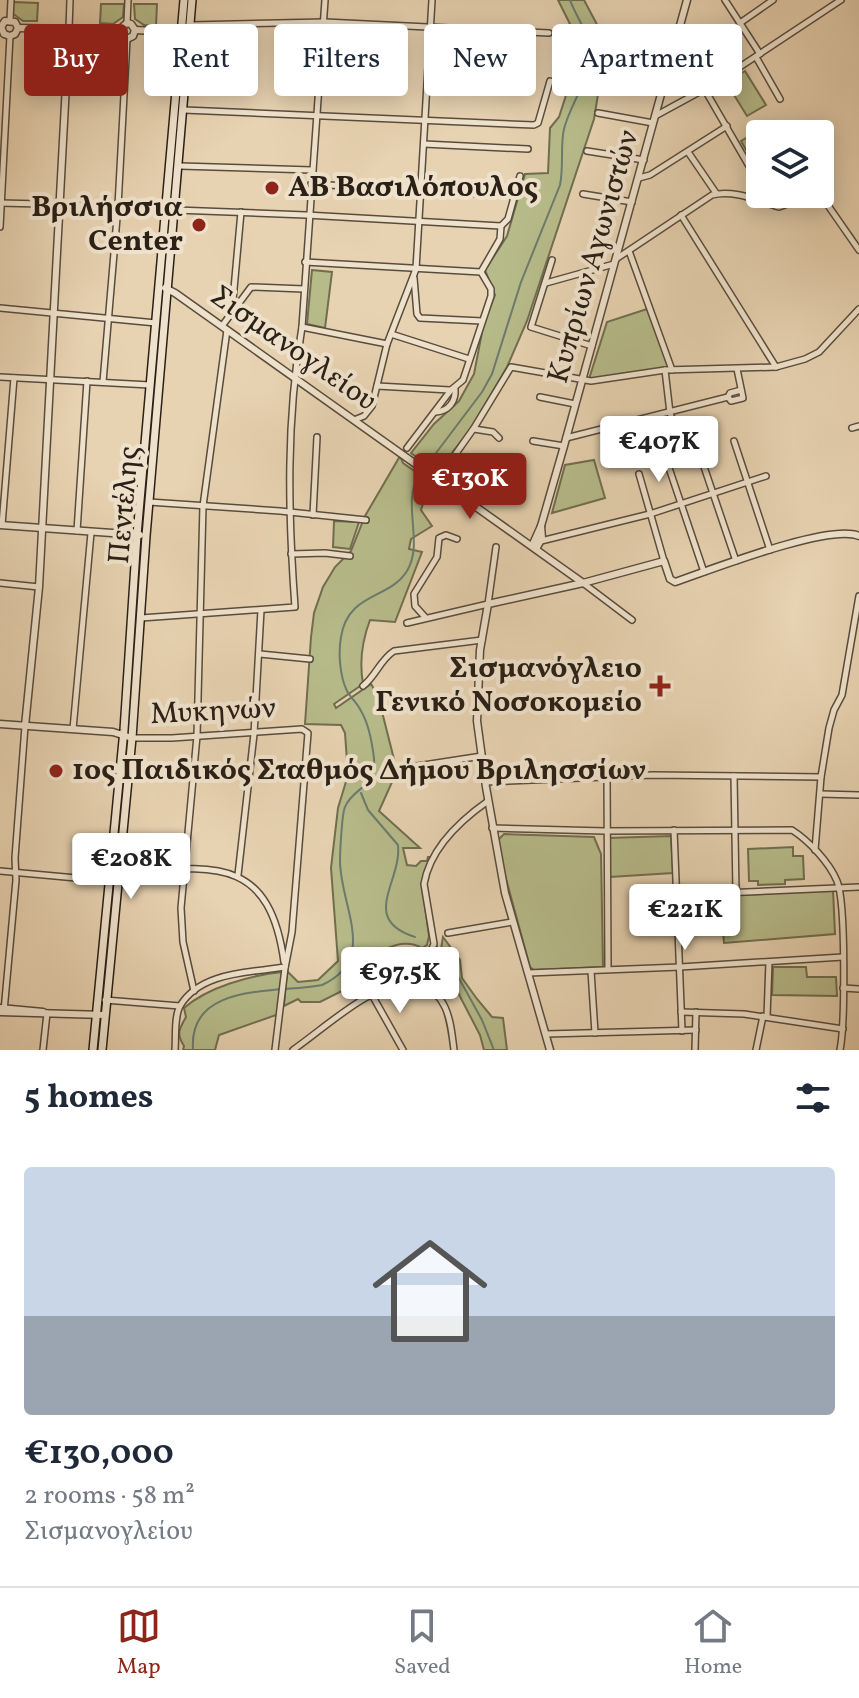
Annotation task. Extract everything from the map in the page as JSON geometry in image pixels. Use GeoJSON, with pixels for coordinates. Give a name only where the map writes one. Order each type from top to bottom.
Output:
{"type":"FeatureCollection","features":[{"type":"Feature","properties":{"kind":"main road","name":"Πεντέλης"},"geometry":{"type":"LineString","coordinates":[[182,24],[184,0]]}},
{"type":"Feature","properties":{"kind":"main road","name":"Πεντέλης"},"geometry":{"type":"LineString","coordinates":[[191,24],[192,0]]}},
{"type":"Feature","properties":{"kind":"main road","name":"Πεντέλης"},"geometry":{"type":"LineString","coordinates":[[102,1000],[109,881],[176,96]]}},
{"type":"Feature","properties":{"kind":"main road","name":"Πεντέλης"},"geometry":{"type":"LineString","coordinates":[[93,1050],[119,873],[140,618],[140,536],[149,502],[185,96]]}},
{"type":"Feature","properties":{"kind":"main road","name":"Πεντέλης"},"geometry":{"type":"LineString","coordinates":[[100,1015],[102,1050]]}},
{"type":"Feature","properties":{"kind":"street"},"geometry":{"type":"LineString","coordinates":[[10,20],[11,0]]}},
{"type":"Feature","properties":{"kind":"street"},"geometry":{"type":"LineString","coordinates":[[69,24],[70,0]]}},
{"type":"Feature","properties":{"kind":"street"},"geometry":{"type":"LineString","coordinates":[[128,0],[127,23],[135,30]]}},
{"type":"Feature","properties":{"kind":"street"},"geometry":{"type":"LineString","coordinates":[[140,618],[295,607],[288,512],[288,454],[293,377],[302,327],[325,0]]}},
{"type":"Feature","properties":{"kind":"street"},"geometry":{"type":"LineString","coordinates":[[431,24],[432,0]]}},
{"type":"Feature","properties":{"kind":"street","name":"Κυπρίων Αγωνιστών"},"geometry":{"type":"LineString","coordinates":[[681,24],[687,0]]}},
{"type":"Feature","properties":{"kind":"street"},"geometry":{"type":"LineString","coordinates":[[725,0],[780,99]]}},
{"type":"Feature","properties":{"kind":"street"},"geometry":{"type":"LineString","coordinates":[[740,23],[773,0]]}},
{"type":"Feature","properties":{"kind":"street"},"geometry":{"type":"LineString","coordinates":[[823,0],[829,8]]}},
{"type":"Feature","properties":{"kind":"street"},"geometry":{"type":"LineString","coordinates":[[742,66],[841,0]]}},
{"type":"Feature","properties":{"kind":"street"},"geometry":{"type":"LineString","coordinates":[[10,20],[18,28],[10,36],[4,34],[1,27],[10,20]]}},
{"type":"Feature","properties":{"kind":"street"},"geometry":{"type":"LineString","coordinates":[[236,24],[325,22],[424,29]]}},
{"type":"Feature","properties":{"kind":"street"},"geometry":{"type":"LineString","coordinates":[[18,28],[24,28]]}},
{"type":"Feature","properties":{"kind":"street"},"geometry":{"type":"LineString","coordinates":[[135,30],[144,30]]}},
{"type":"Feature","properties":{"kind":"street"},"geometry":{"type":"LineString","coordinates":[[128,38],[135,30]]}},
{"type":"Feature","properties":{"kind":"street"},"geometry":{"type":"LineString","coordinates":[[536,33],[549,33]]}},
{"type":"Feature","properties":{"kind":"street"},"geometry":{"type":"LineString","coordinates":[[0,227],[10,36]]}},
{"type":"Feature","properties":{"kind":"street"},"geometry":{"type":"LineString","coordinates":[[184,110],[536,125],[550,81]]}},
{"type":"Feature","properties":{"kind":"street"},"geometry":{"type":"LineString","coordinates":[[66,96],[39,587],[2,1010],[100,1015]]}},
{"type":"Feature","properties":{"kind":"street"},"geometry":{"type":"LineString","coordinates":[[103,382],[124,96]]}},
{"type":"Feature","properties":{"kind":"street"},"geometry":{"type":"LineString","coordinates":[[354,420],[369,411],[387,344],[416,269],[427,96]]}},
{"type":"Feature","properties":{"kind":"street","name":"Κυπρίων Αγωνιστών"},"geometry":{"type":"LineString","coordinates":[[534,548],[662,96]]}},
{"type":"Feature","properties":{"kind":"street"},"geometry":{"type":"LineString","coordinates":[[598,113],[656,119],[695,96]]}},
{"type":"Feature","properties":{"kind":"street"},"geometry":{"type":"LineString","coordinates":[[709,96],[746,160]]}},
{"type":"Feature","properties":{"kind":"street"},"geometry":{"type":"LineString","coordinates":[[639,178],[650,175],[727,126]]}},
{"type":"Feature","properties":{"kind":"street"},"geometry":{"type":"LineString","coordinates":[[424,144],[528,149]]}},
{"type":"Feature","properties":{"kind":"street"},"geometry":{"type":"LineString","coordinates":[[587,151],[644,160]]}},
{"type":"Feature","properties":{"kind":"street"},"geometry":{"type":"LineString","coordinates":[[688,152],[716,193]]}},
{"type":"Feature","properties":{"kind":"street"},"geometry":{"type":"LineString","coordinates":[[180,166],[312,170]]}},
{"type":"Feature","properties":{"kind":"street"},"geometry":{"type":"LineString","coordinates":[[481,272],[500,239],[501,226],[508,219],[520,176]]}},
{"type":"Feature","properties":{"kind":"street"},"geometry":{"type":"LineString","coordinates":[[311,184],[486,194]]}},
{"type":"Feature","properties":{"kind":"street"},"geometry":{"type":"LineString","coordinates":[[546,283],[615,261],[716,193],[746,197]]}},
{"type":"Feature","properties":{"kind":"street"},"geometry":{"type":"LineString","coordinates":[[583,194],[632,202]]}},
{"type":"Feature","properties":{"kind":"street"},"geometry":{"type":"LineString","coordinates":[[1,203],[167,207]]}},
{"type":"Feature","properties":{"kind":"street"},"geometry":{"type":"LineString","coordinates":[[830,208],[859,250]]}},
{"type":"Feature","properties":{"kind":"street"},"geometry":{"type":"LineString","coordinates":[[176,210],[501,226]]}},
{"type":"Feature","properties":{"kind":"street"},"geometry":{"type":"LineString","coordinates":[[232,312],[241,212]]}},
{"type":"Feature","properties":{"kind":"street"},"geometry":{"type":"LineString","coordinates":[[681,215],[776,367]]}},
{"type":"Feature","properties":{"kind":"street"},"geometry":{"type":"LineString","coordinates":[[629,251],[668,370],[670,413],[684,451]]}},
{"type":"Feature","properties":{"kind":"street"},"geometry":{"type":"LineString","coordinates":[[552,260],[531,327],[592,346]]}},
{"type":"Feature","properties":{"kind":"street"},"geometry":{"type":"LineString","coordinates":[[305,262],[481,272]]}},
{"type":"Feature","properties":{"kind":"street"},"geometry":{"type":"LineString","coordinates":[[404,451],[466,374],[491,296],[491,289],[481,272]]}},
{"type":"Feature","properties":{"kind":"street"},"geometry":{"type":"LineString","coordinates":[[414,277],[420,318],[482,321]]}},
{"type":"Feature","properties":{"kind":"street","name":"Σισμανογλείου"},"geometry":{"type":"LineString","coordinates":[[160,287],[169,288],[354,420],[404,451],[632,620]]}},
{"type":"Feature","properties":{"kind":"street"},"geometry":{"type":"LineString","coordinates":[[194,991],[183,942],[181,908],[197,736],[203,506],[224,328],[251,287],[304,289]]}},
{"type":"Feature","properties":{"kind":"street"},"geometry":{"type":"LineString","coordinates":[[0,308],[156,323]]}},
{"type":"Feature","properties":{"kind":"street"},"geometry":{"type":"LineString","coordinates":[[438,479],[474,429],[511,367],[582,381],[668,370],[776,367],[819,352],[859,309]]}},
{"type":"Feature","properties":{"kind":"street"},"geometry":{"type":"LineString","coordinates":[[302,327],[387,344]]}},
{"type":"Feature","properties":{"kind":"street"},"geometry":{"type":"LineString","coordinates":[[391,334],[469,359]]}},
{"type":"Feature","properties":{"kind":"street"},"geometry":{"type":"LineString","coordinates":[[728,397],[731,401],[743,398],[737,368]]}},
{"type":"Feature","properties":{"kind":"street"},"geometry":{"type":"LineString","coordinates":[[0,377],[151,385]]}},
{"type":"Feature","properties":{"kind":"street"},"geometry":{"type":"LineString","coordinates":[[14,378],[1,525],[140,536]]}},
{"type":"Feature","properties":{"kind":"street"},"geometry":{"type":"LineString","coordinates":[[77,531],[87,381]]}},
{"type":"Feature","properties":{"kind":"street"},"geometry":{"type":"LineString","coordinates":[[377,386],[453,390]]}},
{"type":"Feature","properties":{"kind":"street"},"geometry":{"type":"LineString","coordinates":[[566,438],[670,413],[728,397],[730,393],[741,390]]}},
{"type":"Feature","properties":{"kind":"street"},"geometry":{"type":"LineString","coordinates":[[540,397],[575,404]]}},
{"type":"Feature","properties":{"kind":"street"},"geometry":{"type":"LineString","coordinates":[[474,429],[493,432],[499,438]]}},
{"type":"Feature","properties":{"kind":"street"},"geometry":{"type":"LineString","coordinates":[[313,515],[317,437]]}},
{"type":"Feature","properties":{"kind":"street"},"geometry":{"type":"LineString","coordinates":[[533,441],[564,446]]}},
{"type":"Feature","properties":{"kind":"street"},"geometry":{"type":"LineString","coordinates":[[734,441],[771,550]]}},
{"type":"Feature","properties":{"kind":"street"},"geometry":{"type":"LineString","coordinates":[[704,572],[667,459],[672,455],[684,451],[699,452],[736,561]]}},
{"type":"Feature","properties":{"kind":"street"},"geometry":{"type":"LineString","coordinates":[[639,474],[672,582],[829,535],[854,533],[859,536]]}},
{"type":"Feature","properties":{"kind":"street"},"geometry":{"type":"LineString","coordinates":[[534,548],[541,541],[650,514],[766,476]]}},
{"type":"Feature","properties":{"kind":"street"},"geometry":{"type":"LineString","coordinates":[[149,502],[366,520]]}},
{"type":"Feature","properties":{"kind":"street"},"geometry":{"type":"LineString","coordinates":[[519,537],[539,528]]}},
{"type":"Feature","properties":{"kind":"street","name":"Κυπρίων Αγωνιστών"},"geometry":{"type":"LineString","coordinates":[[539,528],[541,541]]}},
{"type":"Feature","properties":{"kind":"street"},"geometry":{"type":"LineString","coordinates":[[73,729],[91,533]]}},
{"type":"Feature","properties":{"kind":"street"},"geometry":{"type":"LineString","coordinates":[[426,617],[415,606],[414,594],[436,559],[439,538],[446,535],[457,539]]}},
{"type":"Feature","properties":{"kind":"street"},"geometry":{"type":"LineString","coordinates":[[496,547],[482,640],[477,721],[491,828],[512,922],[550,1050]]}},
{"type":"Feature","properties":{"kind":"street"},"geometry":{"type":"LineString","coordinates":[[291,554],[350,556]]}},
{"type":"Feature","properties":{"kind":"street"},"geometry":{"type":"LineString","coordinates":[[407,623],[664,561]]}},
{"type":"Feature","properties":{"kind":"street"},"geometry":{"type":"LineString","coordinates":[[0,583],[39,587]]}},
{"type":"Feature","properties":{"kind":"street"},"geometry":{"type":"LineString","coordinates":[[816,851],[821,777],[829,728],[842,695],[859,598]]}},
{"type":"Feature","properties":{"kind":"street"},"geometry":{"type":"LineString","coordinates":[[238,875],[254,734],[261,609]]}},
{"type":"Feature","properties":{"kind":"street"},"geometry":{"type":"LineString","coordinates":[[363,686],[394,651],[482,640]]}},
{"type":"Feature","properties":{"kind":"street"},"geometry":{"type":"LineString","coordinates":[[260,654],[310,659]]}},
{"type":"Feature","properties":{"kind":"street","name":"Μυκηνών"},"geometry":{"type":"LineString","coordinates":[[0,724],[123,734],[132,738],[305,730],[308,735],[292,932]]}},
{"type":"Feature","properties":{"kind":"street"},"geometry":{"type":"LineString","coordinates":[[404,768],[482,756]]}},
{"type":"Feature","properties":{"kind":"street"},"geometry":{"type":"LineString","coordinates":[[485,782],[607,776],[821,777]]}},
{"type":"Feature","properties":{"kind":"street"},"geometry":{"type":"LineString","coordinates":[[607,776],[608,969]]}},
{"type":"Feature","properties":{"kind":"street"},"geometry":{"type":"LineString","coordinates":[[734,776],[736,892]]}},
{"type":"Feature","properties":{"kind":"street"},"geometry":{"type":"LineString","coordinates":[[820,794],[859,795]]}},
{"type":"Feature","properties":{"kind":"street"},"geometry":{"type":"LineString","coordinates":[[417,980],[435,939],[426,897],[426,875],[447,838],[468,815],[488,801]]}},
{"type":"Feature","properties":{"kind":"street"},"geometry":{"type":"LineString","coordinates":[[491,828],[792,830],[816,851],[832,871],[840,888],[843,957],[840,1050]]}},
{"type":"Feature","properties":{"kind":"street"},"geometry":{"type":"LineString","coordinates":[[674,830],[682,1031]]}},
{"type":"Feature","properties":{"kind":"street"},"geometry":{"type":"LineString","coordinates":[[119,873],[184,869],[238,875],[266,901],[280,933],[285,968]]}},
{"type":"Feature","properties":{"kind":"street"},"geometry":{"type":"LineString","coordinates":[[0,871],[109,881]]}},
{"type":"Feature","properties":{"kind":"street"},"geometry":{"type":"LineString","coordinates":[[677,895],[859,887]]}},
{"type":"Feature","properties":{"kind":"street"},"geometry":{"type":"LineString","coordinates":[[448,933],[512,922]]}},
{"type":"Feature","properties":{"kind":"street"},"geometry":{"type":"LineString","coordinates":[[275,1050],[292,932],[280,933]]}},
{"type":"Feature","properties":{"kind":"street"},"geometry":{"type":"LineString","coordinates":[[433,948],[442,954]]}},
{"type":"Feature","properties":{"kind":"street"},"geometry":{"type":"LineString","coordinates":[[528,973],[843,957]]}},
{"type":"Feature","properties":{"kind":"street"},"geometry":{"type":"LineString","coordinates":[[756,1050],[765,1016],[769,962]]}},
{"type":"Feature","properties":{"kind":"street"},"geometry":{"type":"LineString","coordinates":[[175,1050],[180,1006],[194,991],[215,979],[285,968]]}},
{"type":"Feature","properties":{"kind":"street"},"geometry":{"type":"LineString","coordinates":[[591,970],[595,1033]]}},
{"type":"Feature","properties":{"kind":"street"},"geometry":{"type":"LineString","coordinates":[[293,1050],[372,995],[396,984],[417,980],[440,995],[454,1050]]}},
{"type":"Feature","properties":{"kind":"street"},"geometry":{"type":"LineString","coordinates":[[843,988],[859,989]]}},
{"type":"Feature","properties":{"kind":"street"},"geometry":{"type":"LineString","coordinates":[[372,995],[403,1050]]}},
{"type":"Feature","properties":{"kind":"street"},"geometry":{"type":"LineString","coordinates":[[102,1000],[180,1006]]}},
{"type":"Feature","properties":{"kind":"street"},"geometry":{"type":"LineString","coordinates":[[681,1012],[765,1016],[843,1029]]}},
{"type":"Feature","properties":{"kind":"street"},"geometry":{"type":"LineString","coordinates":[[695,1050],[696,1012]]}},
{"type":"Feature","properties":{"kind":"street"},"geometry":{"type":"LineString","coordinates":[[43,1050],[47,1013]]}},
{"type":"Feature","properties":{"kind":"street"},"geometry":{"type":"LineString","coordinates":[[546,1034],[696,1030]]}},
{"type":"Feature","properties":{"kind":"green space"},"geometry":{"type":"Polygon","coordinates":[[[558,0],[584,0],[597,24],[570,24],[558,0]]]}},
{"type":"Feature","properties":{"kind":"green space"},"geometry":{"type":"Polygon","coordinates":[[[13,2],[38,3],[37,21],[23,21],[12,13],[13,2]]]}},
{"type":"Feature","properties":{"kind":"green space"},"geometry":{"type":"Polygon","coordinates":[[[101,4],[124,4],[123,17],[113,24],[100,23],[101,4]]]}},
{"type":"Feature","properties":{"kind":"green space"},"geometry":{"type":"Polygon","coordinates":[[[134,4],[157,4],[156,24],[144,25],[135,19],[134,4]]]}},
{"type":"Feature","properties":{"kind":"green space"},"geometry":{"type":"Polygon","coordinates":[[[745,71],[766,105],[747,116],[735,96],[742,96],[742,73],[745,71]]]}},
{"type":"Feature","properties":{"kind":"green space"},"geometry":{"type":"Polygon","coordinates":[[[566,96],[598,96],[594,119],[527,321],[507,367],[472,427],[437,472],[411,453],[434,424],[459,401],[474,374],[484,322],[495,295],[485,270],[507,236],[525,174],[548,173],[550,128],[559,117],[566,96]]]}},
{"type":"Feature","properties":{"kind":"green space"},"geometry":{"type":"Polygon","coordinates":[[[312,270],[332,272],[325,328],[307,324],[312,270]]]}},
{"type":"Feature","properties":{"kind":"green space"},"geometry":{"type":"Polygon","coordinates":[[[647,309],[672,368],[589,379],[607,322],[647,309]]]}},
{"type":"Feature","properties":{"kind":"green space"},"geometry":{"type":"Polygon","coordinates":[[[400,456],[403,463],[430,482],[421,510],[432,526],[411,539],[409,549],[422,552],[395,622],[370,620],[362,651],[363,684],[334,704],[336,708],[371,684],[378,696],[397,771],[379,811],[420,848],[403,848],[407,865],[416,866],[432,857],[422,884],[429,936],[427,945],[422,948],[398,944],[375,955],[361,966],[362,981],[320,1002],[301,1002],[298,999],[284,1006],[287,971],[298,982],[318,980],[338,961],[331,868],[338,808],[348,775],[345,733],[341,725],[305,724],[314,613],[323,587],[335,567],[351,551],[365,516],[400,456]]]}},
{"type":"Feature","properties":{"kind":"green space"},"geometry":{"type":"Polygon","coordinates":[[[594,460],[605,498],[552,513],[565,465],[594,460]]]}},
{"type":"Feature","properties":{"kind":"green space"},"geometry":{"type":"Polygon","coordinates":[[[334,521],[359,522],[350,549],[333,547],[334,521]]]}},
{"type":"Feature","properties":{"kind":"green space"},"geometry":{"type":"Polygon","coordinates":[[[504,834],[594,837],[601,854],[603,967],[534,970],[530,967],[496,842],[504,834]]]}},
{"type":"Feature","properties":{"kind":"green space"},"geometry":{"type":"Polygon","coordinates":[[[671,836],[673,873],[610,877],[608,838],[671,836]]]}},
{"type":"Feature","properties":{"kind":"green space"},"geometry":{"type":"Polygon","coordinates":[[[793,847],[793,856],[803,856],[804,879],[785,880],[785,884],[758,885],[758,881],[749,881],[748,849],[793,847]]]}},
{"type":"Feature","properties":{"kind":"green space"},"geometry":{"type":"Polygon","coordinates":[[[833,890],[835,934],[724,943],[720,896],[833,890]]]}},
{"type":"Feature","properties":{"kind":"green space"},"geometry":{"type":"Polygon","coordinates":[[[443,937],[460,960],[462,978],[477,999],[492,1017],[503,1018],[507,1050],[484,1050],[480,1035],[441,960],[445,959],[441,949],[443,937]]]}},
{"type":"Feature","properties":{"kind":"green space"},"geometry":{"type":"Polygon","coordinates":[[[773,967],[806,967],[807,977],[836,977],[837,996],[772,995],[773,967]]]}},
{"type":"Feature","properties":{"kind":"green space"},"geometry":{"type":"Polygon","coordinates":[[[283,972],[279,1014],[219,1035],[215,1050],[183,1050],[179,1035],[186,1017],[184,1008],[230,983],[283,972]]]}},
{"type":"Feature","properties":{"kind":"waterway"},"geometry":{"type":"LineString","coordinates":[[430,461],[492,374],[521,282],[560,185],[564,129],[586,75],[590,52],[588,40],[570,0]]}},
{"type":"Feature","properties":{"kind":"waterway"},"geometry":{"type":"LineString","coordinates":[[193,1050],[195,1028],[205,1012],[220,1001],[260,991],[322,985],[339,974],[349,961],[353,946],[352,930],[340,861],[343,817],[349,800],[368,782],[374,768],[374,758],[366,722],[343,679],[341,637],[352,612],[390,587],[407,571],[414,548],[412,499],[418,476]]}},
{"type":"Feature","properties":{"kind":"waterway"},"geometry":{"type":"LineString","coordinates":[[361,793],[368,810],[398,845],[398,859],[387,898],[389,920],[398,929],[415,937]]}},
{"type":"Feature","properties":{"kind":"waterway"},"geometry":{"type":"LineString","coordinates":[[445,953],[482,1020],[494,1050]]}},
{"type":"Feature","properties":{"kind":"place","name":"ΑΒ Βασιλόπουλος"},"geometry":{"type":"Point","coordinates":[272,188]}},
{"type":"Feature","properties":{"kind":"place","name":"Βριλήσσια Center"},"geometry":{"type":"Point","coordinates":[199,225]}},
{"type":"Feature","properties":{"kind":"place","name":"Σισμανόγλειο Γενικό Νοσοκομείο"},"geometry":{"type":"Point","coordinates":[660,686]}},
{"type":"Feature","properties":{"kind":"place","name":"1ος Παιδικός Σταθμός Δήμου Βριλησσίων"},"geometry":{"type":"Point","coordinates":[56,771]}}]}
